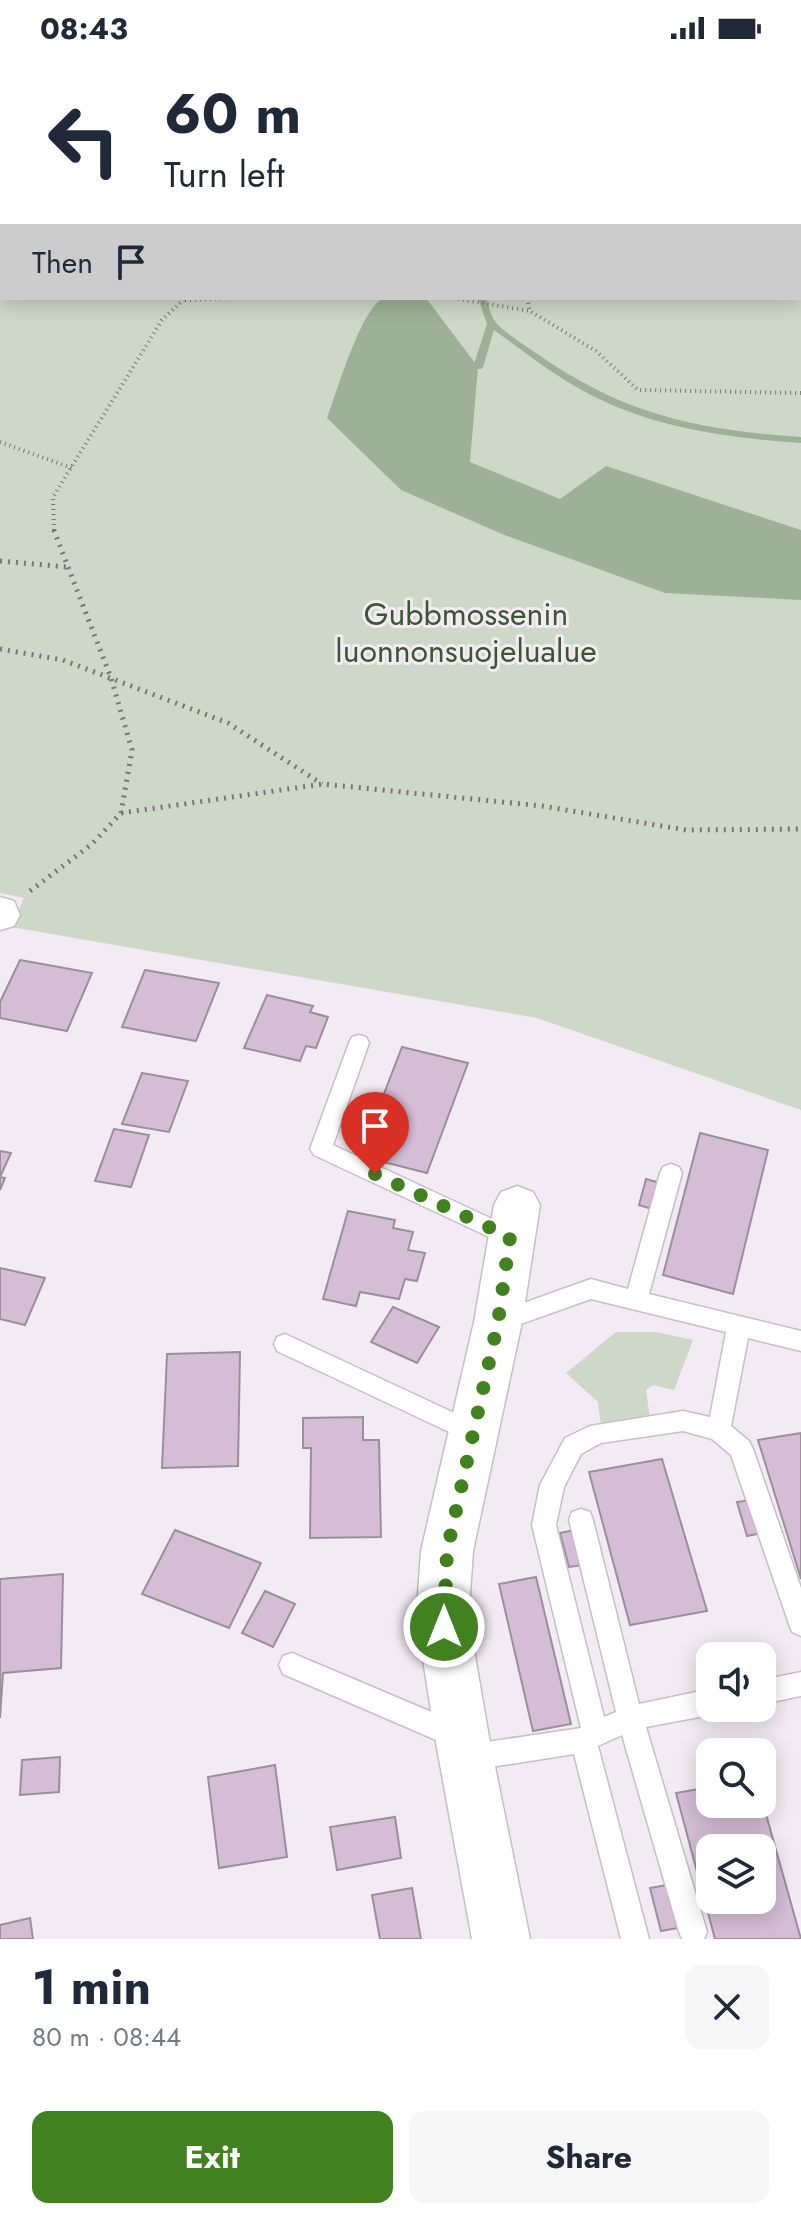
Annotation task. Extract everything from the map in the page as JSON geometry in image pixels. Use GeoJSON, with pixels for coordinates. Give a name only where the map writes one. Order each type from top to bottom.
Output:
{"type":"FeatureCollection","features":[{"type":"Feature","properties":{"kind":"street"},"geometry":{"type":"LineString","coordinates":[[501,1939],[444,1627],[444,1594],[447,1551],[498,1322],[514,1221]]}},
{"type":"Feature","properties":{"kind":"lane"},"geometry":{"type":"LineString","coordinates":[[359,1043],[321,1149],[514,1221]]}},
{"type":"Feature","properties":{"kind":"lane"},"geometry":{"type":"LineString","coordinates":[[636,1300],[671,1173]]}},
{"type":"Feature","properties":{"kind":"lane"},"geometry":{"type":"LineString","coordinates":[[498,1322],[591,1289],[801,1341]]}},
{"type":"Feature","properties":{"kind":"lane"},"geometry":{"type":"LineString","coordinates":[[719,1430],[739,1324]]}},
{"type":"Feature","properties":{"kind":"lane"},"geometry":{"type":"LineString","coordinates":[[285,1344],[472,1432]]}},
{"type":"Feature","properties":{"kind":"lane"},"geometry":{"type":"LineString","coordinates":[[635,1939],[544,1525],[552,1485],[573,1446],[598,1433],[683,1421],[719,1430],[741,1449],[801,1624]]}},
{"type":"Feature","properties":{"kind":"lane"},"geometry":{"type":"LineString","coordinates":[[581,1520],[630,1718],[693,1932]]}},
{"type":"Feature","properties":{"kind":"lane"},"geometry":{"type":"LineString","coordinates":[[292,1665],[464,1748],[589,1737],[630,1718],[696,1705]]}},
{"type":"Feature","properties":{"kind":"lane"},"geometry":{"type":"LineString","coordinates":[[776,1689],[801,1684]]}},
{"type":"Feature","properties":{"kind":"path"},"geometry":{"type":"LineString","coordinates":[[0,913],[92,844],[121,813],[132,750],[111,678],[52,524],[53,497],[162,320],[183,300]]}},
{"type":"Feature","properties":{"kind":"path"},"geometry":{"type":"LineString","coordinates":[[471,300],[530,311],[596,351],[638,390],[801,393]]}},
{"type":"Feature","properties":{"kind":"path"},"geometry":{"type":"LineString","coordinates":[[527,300],[530,311]]}},
{"type":"Feature","properties":{"kind":"path"},"geometry":{"type":"LineString","coordinates":[[0,442],[72,468]]}},
{"type":"Feature","properties":{"kind":"path"},"geometry":{"type":"LineString","coordinates":[[0,561],[67,567]]}},
{"type":"Feature","properties":{"kind":"path"},"geometry":{"type":"LineString","coordinates":[[0,649],[63,660],[228,723],[323,784]]}},
{"type":"Feature","properties":{"kind":"path"},"geometry":{"type":"LineString","coordinates":[[121,813],[323,784],[542,806],[686,830],[801,829]]}},
{"type":"Feature","properties":{"kind":"green space","name":"Gubbmossenin luonnonsuojelualue"},"geometry":{"type":"Polygon","coordinates":[[[0,300],[801,300],[801,1110],[537,1018],[11,927],[24,898],[0,893],[0,300]]]}},
{"type":"Feature","properties":{"kind":"green space"},"geometry":{"type":"Polygon","coordinates":[[[616,1332],[656,1332],[693,1340],[674,1390],[653,1385],[646,1390],[650,1419],[601,1426],[598,1402],[566,1373],[616,1332]]]}},
{"type":"Feature","properties":{"kind":"shaded area"},"geometry":{"type":"Polygon","coordinates":[[[381,300],[428,300],[478,367],[470,462],[560,499],[606,466],[801,530],[801,600],[665,593],[502,534],[401,490],[327,418],[358,335],[381,300]]]}},
{"type":"Feature","properties":{"kind":"building"},"geometry":{"type":"Polygon","coordinates":[[[20,960],[92,973],[67,1031],[0,1018],[0,1002],[20,960]]]}},
{"type":"Feature","properties":{"kind":"building"},"geometry":{"type":"Polygon","coordinates":[[[145,970],[219,983],[196,1041],[122,1027],[145,970]]]}},
{"type":"Feature","properties":{"kind":"building"},"geometry":{"type":"Polygon","coordinates":[[[267,995],[313,1006],[310,1012],[328,1017],[316,1048],[306,1046],[300,1061],[244,1048],[267,995]]]}},
{"type":"Feature","properties":{"kind":"building"},"geometry":{"type":"Polygon","coordinates":[[[402,1047],[468,1063],[427,1173],[360,1156],[402,1047]]]}},
{"type":"Feature","properties":{"kind":"building"},"geometry":{"type":"Polygon","coordinates":[[[142,1073],[188,1081],[169,1132],[122,1124],[142,1073]]]}},
{"type":"Feature","properties":{"kind":"building"},"geometry":{"type":"Polygon","coordinates":[[[114,1129],[149,1135],[131,1187],[95,1181],[114,1129]]]}},
{"type":"Feature","properties":{"kind":"building"},"geometry":{"type":"Polygon","coordinates":[[[700,1133],[768,1150],[733,1294],[663,1275],[700,1133]]]}},
{"type":"Feature","properties":{"kind":"building"},"geometry":{"type":"Polygon","coordinates":[[[0,1151],[11,1153],[0,1177],[0,1151]]]}},
{"type":"Feature","properties":{"kind":"building"},"geometry":{"type":"Polygon","coordinates":[[[646,1179],[660,1183],[652,1209],[639,1205],[646,1179]]]}},
{"type":"Feature","properties":{"kind":"building"},"geometry":{"type":"Polygon","coordinates":[[[348,1211],[395,1220],[393,1228],[413,1232],[408,1250],[425,1253],[417,1281],[405,1279],[399,1299],[360,1292],[356,1306],[323,1299],[348,1211]]]}},
{"type":"Feature","properties":{"kind":"building"},"geometry":{"type":"Polygon","coordinates":[[[0,1268],[45,1278],[25,1325],[0,1319],[0,1268]]]}},
{"type":"Feature","properties":{"kind":"building"},"geometry":{"type":"Polygon","coordinates":[[[393,1307],[439,1327],[417,1363],[371,1342],[393,1307]]]}},
{"type":"Feature","properties":{"kind":"building"},"geometry":{"type":"Polygon","coordinates":[[[240,1352],[238,1466],[162,1468],[167,1354],[240,1352]]]}},
{"type":"Feature","properties":{"kind":"building"},"geometry":{"type":"Polygon","coordinates":[[[363,1417],[363,1440],[379,1440],[381,1537],[310,1538],[311,1448],[303,1448],[303,1418],[363,1417]]]}},
{"type":"Feature","properties":{"kind":"building"},"geometry":{"type":"Polygon","coordinates":[[[801,1433],[801,1579],[758,1440],[801,1433]]]}},
{"type":"Feature","properties":{"kind":"building"},"geometry":{"type":"Polygon","coordinates":[[[662,1459],[707,1611],[630,1625],[589,1472],[662,1459]]]}},
{"type":"Feature","properties":{"kind":"building"},"geometry":{"type":"Polygon","coordinates":[[[751,1500],[762,1533],[747,1536],[737,1502],[751,1500]]]}},
{"type":"Feature","properties":{"kind":"building"},"geometry":{"type":"Polygon","coordinates":[[[175,1530],[261,1563],[229,1628],[142,1594],[175,1530]]]}},
{"type":"Feature","properties":{"kind":"building"},"geometry":{"type":"Polygon","coordinates":[[[575,1530],[584,1565],[569,1567],[560,1533],[575,1530]]]}},
{"type":"Feature","properties":{"kind":"building"},"geometry":{"type":"Polygon","coordinates":[[[63,1574],[61,1668],[3,1673],[0,1718],[0,1579],[63,1574]]]}},
{"type":"Feature","properties":{"kind":"building"},"geometry":{"type":"Polygon","coordinates":[[[536,1577],[571,1724],[533,1731],[499,1584],[536,1577]]]}},
{"type":"Feature","properties":{"kind":"building"},"geometry":{"type":"Polygon","coordinates":[[[265,1591],[295,1604],[273,1647],[242,1633],[265,1591]]]}},
{"type":"Feature","properties":{"kind":"building"},"geometry":{"type":"Polygon","coordinates":[[[60,1757],[59,1792],[20,1795],[22,1760],[60,1757]]]}},
{"type":"Feature","properties":{"kind":"building"},"geometry":{"type":"Polygon","coordinates":[[[275,1765],[287,1857],[219,1868],[208,1777],[275,1765]]]}},
{"type":"Feature","properties":{"kind":"building"},"geometry":{"type":"Polygon","coordinates":[[[696,1789],[696,1818],[767,1818],[772,1834],[696,1834],[696,1868],[676,1793],[696,1789]]]}},
{"type":"Feature","properties":{"kind":"building"},"geometry":{"type":"Polygon","coordinates":[[[395,1817],[401,1858],[337,1870],[330,1827],[395,1817]]]}},
{"type":"Feature","properties":{"kind":"building"},"geometry":{"type":"Polygon","coordinates":[[[776,1850],[801,1939],[715,1939],[708,1914],[776,1914],[776,1850]]]}},
{"type":"Feature","properties":{"kind":"building"},"geometry":{"type":"Polygon","coordinates":[[[667,1885],[678,1928],[661,1931],[650,1888],[667,1885]]]}},
{"type":"Feature","properties":{"kind":"building"},"geometry":{"type":"Polygon","coordinates":[[[412,1888],[421,1939],[380,1939],[372,1895],[412,1888]]]}},
{"type":"Feature","properties":{"kind":"building"},"geometry":{"type":"Polygon","coordinates":[[[30,1918],[33,1939],[0,1939],[0,1925],[30,1918]]]}},
{"type":"Feature","properties":{"kind":"waterway"},"geometry":{"type":"LineString","coordinates":[[483,300],[491,324]]}},
{"type":"Feature","properties":{"kind":"waterway"},"geometry":{"type":"LineString","coordinates":[[478,367],[491,324]]}},
{"type":"Feature","properties":{"kind":"waterway"},"geometry":{"type":"LineString","coordinates":[[491,324],[583,387],[638,412],[707,429],[801,440]]}},
{"type":"Feature","properties":{"kind":"route"},"geometry":{"type":"LineString","coordinates":[[375,1174],[510,1237],[498,1322],[447,1551],[444,1627]]}}]}
